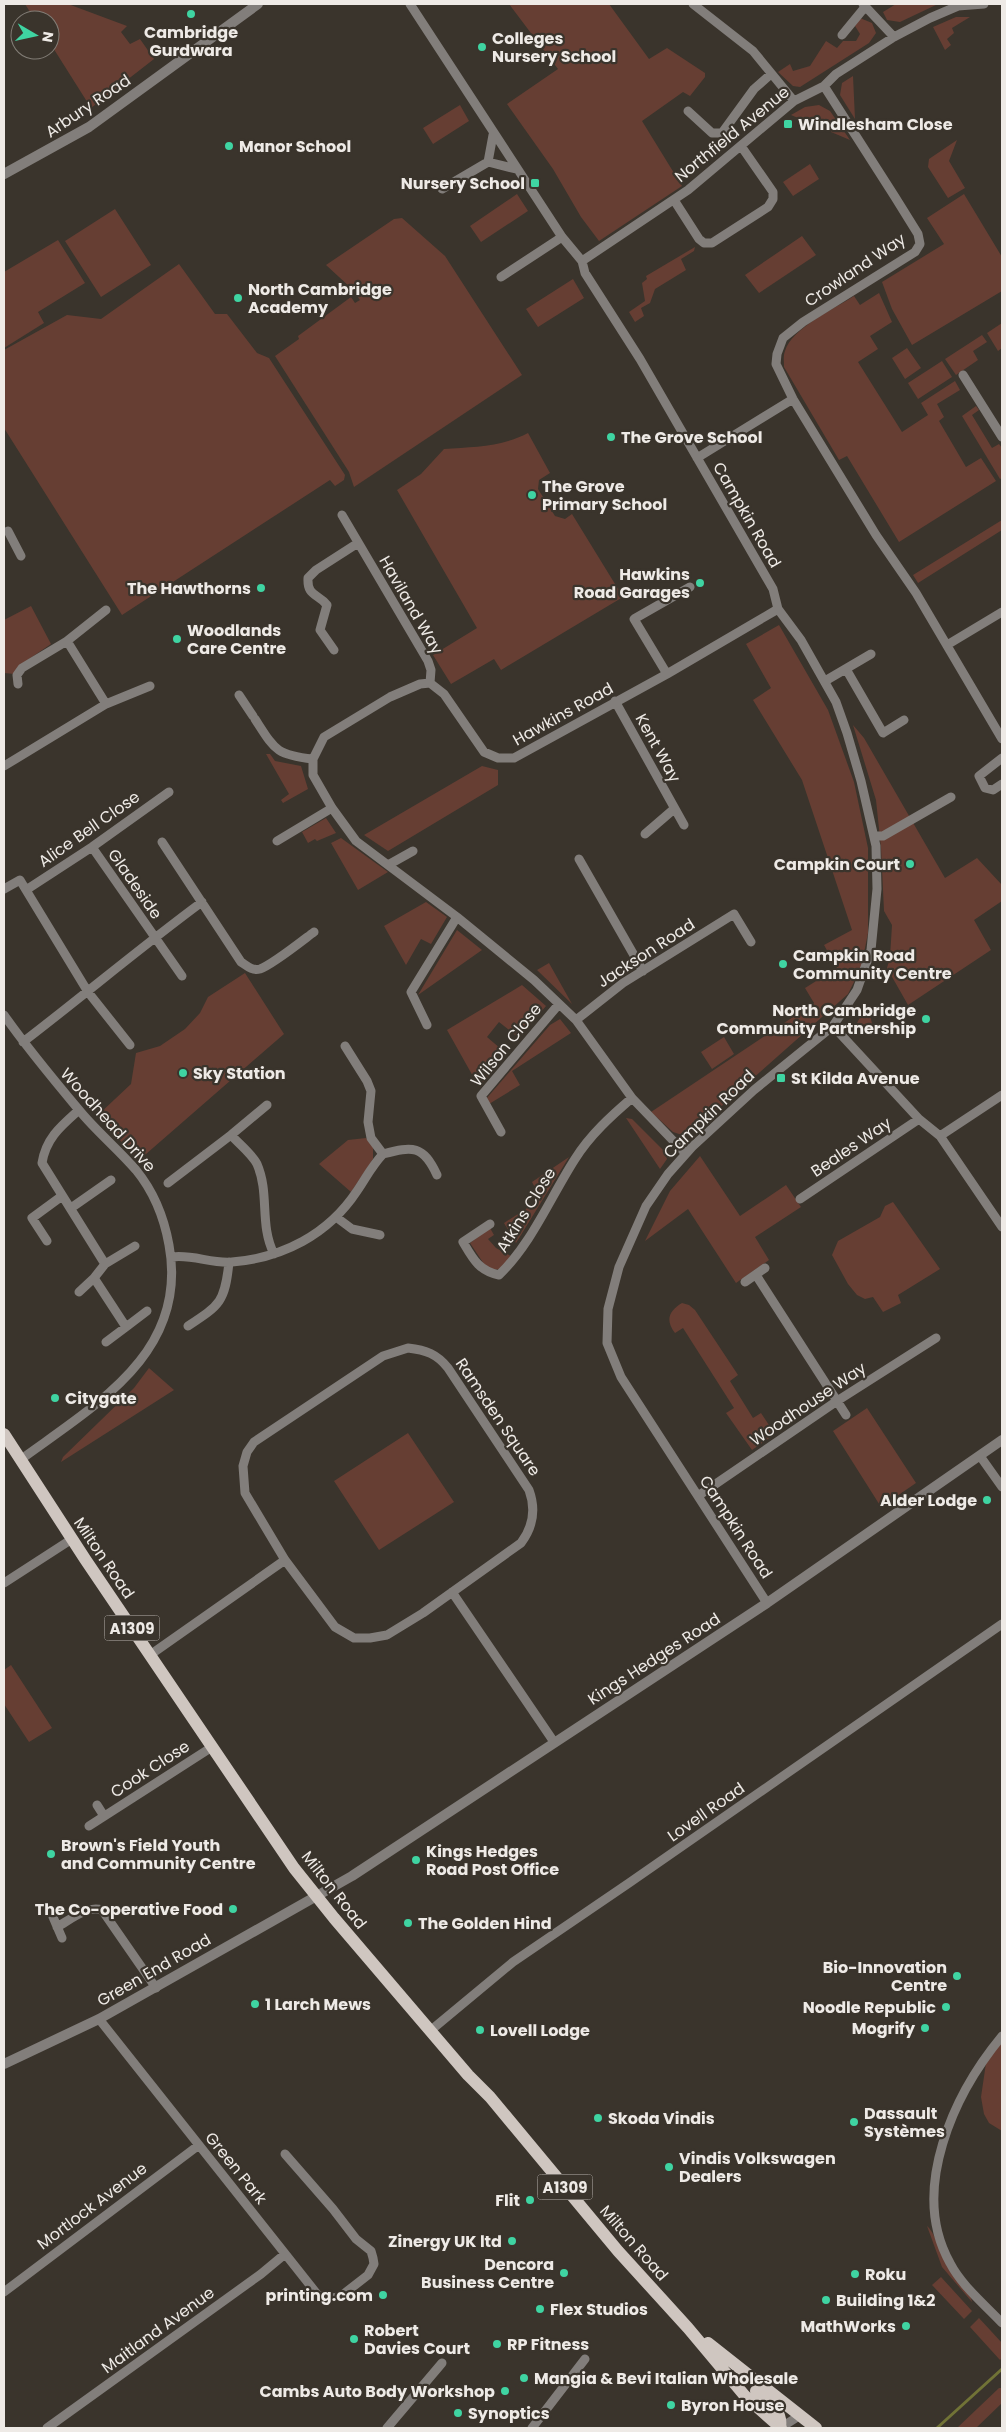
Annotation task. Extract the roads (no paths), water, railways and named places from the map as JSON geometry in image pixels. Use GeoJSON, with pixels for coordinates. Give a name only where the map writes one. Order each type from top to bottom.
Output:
{"type":"FeatureCollection","features":[{"type":"Feature","properties":{"kind":"main road","name":"Milton Road"},"geometry":{"type":"LineString","coordinates":[[4,1434],[72,1539],[294,1868],[430,2031],[474,2082],[490,2097],[618,2251],[688,2328],[746,2396],[777,2428]]}},
{"type":"Feature","properties":{"kind":"main road","name":"Milton Road"},"geometry":{"type":"LineString","coordinates":[[688,2328],[816,2428]]}},
{"type":"Feature","properties":{"kind":"main road","name":"A1309"},"geometry":{"type":"LineString","coordinates":[[734,2364],[744,2380],[778,2412],[782,2419],[777,2428]]}},
{"type":"Feature","properties":{"kind":"street","name":"Arbury Road"},"geometry":{"type":"LineString","coordinates":[[4,174],[89,127],[258,4]]}},
{"type":"Feature","properties":{"kind":"street","name":"Campkin Road"},"geometry":{"type":"LineString","coordinates":[[410,4],[493,135],[562,237],[582,261],[586,273],[640,359],[772,589],[778,609],[801,640],[825,681],[847,732],[874,836],[877,889],[871,950],[856,990],[833,1026],[754,1090],[685,1154],[646,1206],[620,1264],[608,1309],[607,1343],[620,1378],[767,1603]]}},
{"type":"Feature","properties":{"kind":"street"},"geometry":{"type":"LineString","coordinates":[[694,4],[753,51],[794,101]]}},
{"type":"Feature","properties":{"kind":"street","name":"Northfield Avenue"},"geometry":{"type":"LineString","coordinates":[[582,261],[674,200],[794,101],[824,86],[836,74],[894,37],[958,6],[984,4]]}},
{"type":"Feature","properties":{"kind":"street"},"geometry":{"type":"LineString","coordinates":[[842,35],[864,5],[894,37]]}},
{"type":"Feature","properties":{"kind":"street"},"geometry":{"type":"LineString","coordinates":[[688,111],[712,133],[722,133],[754,89],[771,74]]}},
{"type":"Feature","properties":{"kind":"street","name":"Crowland Way"},"geometry":{"type":"LineString","coordinates":[[824,86],[918,234],[920,244],[915,252],[803,322],[783,338],[777,354],[776,364],[793,399],[948,645],[1002,739]]}},
{"type":"Feature","properties":{"kind":"street"},"geometry":{"type":"LineString","coordinates":[[488,162],[493,135]]}},
{"type":"Feature","properties":{"kind":"street"},"geometry":{"type":"LineString","coordinates":[[674,200],[704,244],[712,243],[768,207],[773,199],[773,192],[741,146]]}},
{"type":"Feature","properties":{"kind":"street"},"geometry":{"type":"LineString","coordinates":[[442,189],[488,162],[516,168]]}},
{"type":"Feature","properties":{"kind":"street"},"geometry":{"type":"LineString","coordinates":[[501,276],[562,237]]}},
{"type":"Feature","properties":{"kind":"street"},"geometry":{"type":"LineString","coordinates":[[963,375],[1002,437]]}},
{"type":"Feature","properties":{"kind":"street"},"geometry":{"type":"LineString","coordinates":[[697,458],[793,399]]}},
{"type":"Feature","properties":{"kind":"street","name":"Haviland Way"},"geometry":{"type":"LineString","coordinates":[[342,516],[428,661],[431,670],[430,683]]}},
{"type":"Feature","properties":{"kind":"street"},"geometry":{"type":"LineString","coordinates":[[5,530],[21,556]]}},
{"type":"Feature","properties":{"kind":"street"},"geometry":{"type":"LineString","coordinates":[[334,650],[320,630],[327,605],[312,594],[308,586],[308,578],[316,570],[358,543]]}},
{"type":"Feature","properties":{"kind":"street"},"geometry":{"type":"LineString","coordinates":[[667,674],[634,619],[690,588]]}},
{"type":"Feature","properties":{"kind":"street","name":"Hawkins Road"},"geometry":{"type":"LineString","coordinates":[[430,683],[444,694],[484,752],[498,758],[514,758],[667,674],[778,609]]}},
{"type":"Feature","properties":{"kind":"street"},"geometry":{"type":"LineString","coordinates":[[18,684],[17,675],[22,668],[67,640],[106,610]]}},
{"type":"Feature","properties":{"kind":"street"},"geometry":{"type":"LineString","coordinates":[[948,645],[1002,612]]}},
{"type":"Feature","properties":{"kind":"street"},"geometry":{"type":"LineString","coordinates":[[67,640],[106,704]]}},
{"type":"Feature","properties":{"kind":"street"},"geometry":{"type":"LineString","coordinates":[[825,681],[871,654]]}},
{"type":"Feature","properties":{"kind":"street"},"geometry":{"type":"LineString","coordinates":[[846,669],[883,733],[904,720]]}},
{"type":"Feature","properties":{"kind":"street"},"geometry":{"type":"LineString","coordinates":[[430,683],[420,684],[390,697],[324,737],[313,759],[313,775],[332,808],[356,841],[458,916],[534,980],[576,1020],[632,1098],[685,1154]]}},
{"type":"Feature","properties":{"kind":"street"},"geometry":{"type":"LineString","coordinates":[[4,766],[106,704],[150,686]]}},
{"type":"Feature","properties":{"kind":"street"},"geometry":{"type":"LineString","coordinates":[[240,694],[277,751],[296,758],[313,759]]}},
{"type":"Feature","properties":{"kind":"street","name":"Kent Way"},"geometry":{"type":"LineString","coordinates":[[615,701],[684,825]]}},
{"type":"Feature","properties":{"kind":"street"},"geometry":{"type":"LineString","coordinates":[[1002,758],[983,770],[979,776],[985,788],[993,790],[1002,784]]}},
{"type":"Feature","properties":{"kind":"street","name":"Alice Bell Close"},"geometry":{"type":"LineString","coordinates":[[26,890],[92,847],[169,792]]}},
{"type":"Feature","properties":{"kind":"street"},"geometry":{"type":"LineString","coordinates":[[874,836],[883,836],[951,797]]}},
{"type":"Feature","properties":{"kind":"street"},"geometry":{"type":"LineString","coordinates":[[277,841],[332,808]]}},
{"type":"Feature","properties":{"kind":"street","name":"Kent Way"},"geometry":{"type":"LineString","coordinates":[[645,834],[674,809]]}},
{"type":"Feature","properties":{"kind":"street"},"geometry":{"type":"LineString","coordinates":[[162,842],[241,962],[248,968],[260,969],[314,932]]}},
{"type":"Feature","properties":{"kind":"street","name":"Gladeside"},"geometry":{"type":"LineString","coordinates":[[92,847],[182,976]]}},
{"type":"Feature","properties":{"kind":"street"},"geometry":{"type":"LineString","coordinates":[[388,865],[413,851]]}},
{"type":"Feature","properties":{"kind":"street"},"geometry":{"type":"LineString","coordinates":[[579,859],[643,971]]}},
{"type":"Feature","properties":{"kind":"street"},"geometry":{"type":"LineString","coordinates":[[4,889],[20,880],[88,992],[130,1045]]}},
{"type":"Feature","properties":{"kind":"street","name":"Gladeside"},"geometry":{"type":"LineString","coordinates":[[23,1042],[202,902]]}},
{"type":"Feature","properties":{"kind":"street","name":"Jackson Road"},"geometry":{"type":"LineString","coordinates":[[576,1020],[623,984],[734,914],[751,942]]}},
{"type":"Feature","properties":{"kind":"street"},"geometry":{"type":"LineString","coordinates":[[427,1026],[411,992],[458,916]]}},
{"type":"Feature","properties":{"kind":"street","name":"Wilson Close"},"geometry":{"type":"LineString","coordinates":[[500,1132],[481,1096],[559,1004]]}},
{"type":"Feature","properties":{"kind":"street","name":"Woodhead Drive"},"geometry":{"type":"LineString","coordinates":[[4,1015],[23,1042],[79,1110],[137,1171],[155,1198],[166,1228],[172,1258],[168,1307],[160,1330],[147,1354],[127,1377],[97,1404],[20,1460]]}},
{"type":"Feature","properties":{"kind":"street"},"geometry":{"type":"LineString","coordinates":[[833,1026],[919,1120],[940,1136],[1002,1227]]}},
{"type":"Feature","properties":{"kind":"street"},"geometry":{"type":"LineString","coordinates":[[345,1046],[367,1081],[371,1092],[368,1122],[371,1138],[383,1154]]}},
{"type":"Feature","properties":{"kind":"street"},"geometry":{"type":"LineString","coordinates":[[940,1136],[1002,1095]]}},
{"type":"Feature","properties":{"kind":"street","name":"Atkins Close"},"geometry":{"type":"LineString","coordinates":[[490,1224],[463,1242],[477,1265],[488,1273],[499,1275],[510,1264],[534,1229],[576,1158],[603,1124],[632,1098]]}},
{"type":"Feature","properties":{"kind":"street"},"geometry":{"type":"LineString","coordinates":[[168,1183],[232,1136],[267,1105]]}},
{"type":"Feature","properties":{"kind":"street"},"geometry":{"type":"LineString","coordinates":[[79,1110],[56,1131],[45,1148],[42,1163],[105,1264]]}},
{"type":"Feature","properties":{"kind":"street","name":"Beales Way"},"geometry":{"type":"LineString","coordinates":[[800,1199],[919,1120]]}},
{"type":"Feature","properties":{"kind":"street"},"geometry":{"type":"LineString","coordinates":[[232,1136],[256,1163],[262,1180],[267,1240],[274,1254]]}},
{"type":"Feature","properties":{"kind":"street"},"geometry":{"type":"LineString","coordinates":[[172,1258],[185,1255],[229,1262],[260,1259],[290,1250],[336,1217],[356,1192],[367,1172],[383,1154],[415,1148],[424,1154],[437,1175]]}},
{"type":"Feature","properties":{"kind":"street"},"geometry":{"type":"LineString","coordinates":[[71,1208],[111,1180]]}},
{"type":"Feature","properties":{"kind":"street"},"geometry":{"type":"LineString","coordinates":[[47,1241],[32,1218],[62,1196]]}},
{"type":"Feature","properties":{"kind":"street"},"geometry":{"type":"LineString","coordinates":[[336,1217],[352,1228],[380,1236]]}},
{"type":"Feature","properties":{"kind":"street"},"geometry":{"type":"LineString","coordinates":[[79,1292],[105,1264],[135,1246]]}},
{"type":"Feature","properties":{"kind":"street"},"geometry":{"type":"LineString","coordinates":[[188,1326],[201,1324],[223,1297],[227,1285],[229,1262]]}},
{"type":"Feature","properties":{"kind":"street"},"geometry":{"type":"LineString","coordinates":[[745,1282],[765,1268]]}},
{"type":"Feature","properties":{"kind":"street"},"geometry":{"type":"LineString","coordinates":[[756,1275],[846,1415]]}},
{"type":"Feature","properties":{"kind":"street"},"geometry":{"type":"LineString","coordinates":[[94,1278],[126,1327]]}},
{"type":"Feature","properties":{"kind":"street"},"geometry":{"type":"LineString","coordinates":[[106,1342],[147,1311]]}},
{"type":"Feature","properties":{"kind":"street","name":"Woodhouse Way"},"geometry":{"type":"LineString","coordinates":[[698,1496],[837,1401],[936,1338]]}},
{"type":"Feature","properties":{"kind":"street","name":"Ramsden Square"},"geometry":{"type":"LineString","coordinates":[[419,1349],[432,1353],[441,1359],[530,1490],[533,1500],[531,1525],[522,1543],[387,1635],[354,1638],[335,1627],[285,1560],[245,1493],[242,1475],[247,1452],[254,1442],[383,1356],[397,1350],[419,1349]]}},
{"type":"Feature","properties":{"kind":"street","name":"Kings Hedges Road"},"geometry":{"type":"LineString","coordinates":[[316,1896],[352,1876],[767,1603],[1002,1440]]}},
{"type":"Feature","properties":{"kind":"street"},"geometry":{"type":"LineString","coordinates":[[980,1456],[1002,1487]]}},
{"type":"Feature","properties":{"kind":"street"},"geometry":{"type":"LineString","coordinates":[[4,1583],[72,1539]]}},
{"type":"Feature","properties":{"kind":"street"},"geometry":{"type":"LineString","coordinates":[[150,1655],[285,1560]]}},
{"type":"Feature","properties":{"kind":"street"},"geometry":{"type":"LineString","coordinates":[[452,1592],[554,1742]]}},
{"type":"Feature","properties":{"kind":"street","name":"Lovell Road"},"geometry":{"type":"LineString","coordinates":[[430,2031],[512,1962],[662,1861],[1002,1624]]}},
{"type":"Feature","properties":{"kind":"street","name":"Cook Close"},"geometry":{"type":"LineString","coordinates":[[90,1826],[212,1747]]}},
{"type":"Feature","properties":{"kind":"street","name":"Cook Close"},"geometry":{"type":"LineString","coordinates":[[97,1804],[104,1816]]}},
{"type":"Feature","properties":{"kind":"street","name":"Green End Road"},"geometry":{"type":"LineString","coordinates":[[4,2064],[99,2019],[316,1896]]}},
{"type":"Feature","properties":{"kind":"street"},"geometry":{"type":"LineString","coordinates":[[58,1927],[86,1911],[95,1908],[102,1910],[156,1988]]}},
{"type":"Feature","properties":{"kind":"street"},"geometry":{"type":"LineString","coordinates":[[53,1916],[62,1938]]}},
{"type":"Feature","properties":{"kind":"street","name":"Green Park"},"geometry":{"type":"LineString","coordinates":[[99,2019],[285,2254],[321,2296],[341,2296],[368,2274],[374,2264],[371,2251],[356,2239],[333,2209],[285,2154]]}},
{"type":"Feature","properties":{"kind":"street"},"geometry":{"type":"LineString","coordinates":[[1002,2036],[969,2084],[948,2130],[938,2170],[934,2217],[942,2245],[957,2274],[1002,2323]]}},
{"type":"Feature","properties":{"kind":"street","name":"Mortlock Avenue"},"geometry":{"type":"LineString","coordinates":[[4,2292],[198,2145]]}},
{"type":"Feature","properties":{"kind":"street","name":"Maitland Avenue"},"geometry":{"type":"LineString","coordinates":[[47,2428],[261,2274],[285,2254]]}},
{"type":"Feature","properties":{"kind":"street"},"geometry":{"type":"LineString","coordinates":[[532,2428],[585,2359]]}},
{"type":"Feature","properties":{"kind":"street"},"geometry":{"type":"LineString","coordinates":[[387,2428],[442,2363]]}},
{"type":"Feature","properties":{"kind":"street"},"geometry":{"type":"LineString","coordinates":[[777,2428],[799,2416]]}},
{"type":"Feature","properties":{"kind":"waterway"},"geometry":{"type":"LineString","coordinates":[[937,2428],[1002,2369]]}},
{"type":"Feature","properties":{"kind":"place","name":"Cambridge Gurdwara"},"geometry":{"type":"Point","coordinates":[191,14]}},
{"type":"Feature","properties":{"kind":"place","name":"Colleges Nursery School"},"geometry":{"type":"Point","coordinates":[482,47]}},
{"type":"Feature","properties":{"kind":"place","name":"Windlesham Close"},"geometry":{"type":"Point","coordinates":[788,124]}},
{"type":"Feature","properties":{"kind":"place","name":"Manor School"},"geometry":{"type":"Point","coordinates":[229,146]}},
{"type":"Feature","properties":{"kind":"place","name":"Nursery School"},"geometry":{"type":"Point","coordinates":[535,183]}},
{"type":"Feature","properties":{"kind":"place","name":"North Cambridge Academy"},"geometry":{"type":"Point","coordinates":[238,298]}},
{"type":"Feature","properties":{"kind":"place","name":"The Grove School"},"geometry":{"type":"Point","coordinates":[611,437]}},
{"type":"Feature","properties":{"kind":"place","name":"The Grove Primary School"},"geometry":{"type":"Point","coordinates":[532,495]}},
{"type":"Feature","properties":{"kind":"place","name":"Hawkins Road Garages"},"geometry":{"type":"Point","coordinates":[700,583]}},
{"type":"Feature","properties":{"kind":"place","name":"The Hawthorns"},"geometry":{"type":"Point","coordinates":[261,588]}},
{"type":"Feature","properties":{"kind":"place","name":"Woodlands Care Centre"},"geometry":{"type":"Point","coordinates":[177,639]}},
{"type":"Feature","properties":{"kind":"place","name":"Campkin Court"},"geometry":{"type":"Point","coordinates":[910,864]}},
{"type":"Feature","properties":{"kind":"place","name":"Campkin Road Community Centre"},"geometry":{"type":"Point","coordinates":[783,964]}},
{"type":"Feature","properties":{"kind":"place","name":"North Cambridge Community Partnership"},"geometry":{"type":"Point","coordinates":[926,1019]}},
{"type":"Feature","properties":{"kind":"place","name":"Sky Station"},"geometry":{"type":"Point","coordinates":[183,1073]}},
{"type":"Feature","properties":{"kind":"place","name":"St Kilda Avenue"},"geometry":{"type":"Point","coordinates":[781,1078]}},
{"type":"Feature","properties":{"kind":"place","name":"Citygate"},"geometry":{"type":"Point","coordinates":[55,1398]}},
{"type":"Feature","properties":{"kind":"place","name":"Alder Lodge"},"geometry":{"type":"Point","coordinates":[987,1500]}},
{"type":"Feature","properties":{"kind":"place","name":"Brown's Field Youth and Community Centre"},"geometry":{"type":"Point","coordinates":[51,1854]}},
{"type":"Feature","properties":{"kind":"place","name":"Kings Hedges Road Post Office"},"geometry":{"type":"Point","coordinates":[416,1860]}},
{"type":"Feature","properties":{"kind":"place","name":"The Co-operative Food"},"geometry":{"type":"Point","coordinates":[233,1909]}},
{"type":"Feature","properties":{"kind":"place","name":"The Golden Hind"},"geometry":{"type":"Point","coordinates":[408,1923]}},
{"type":"Feature","properties":{"kind":"place","name":"Bio-Innovation Centre"},"geometry":{"type":"Point","coordinates":[957,1976]}},
{"type":"Feature","properties":{"kind":"place","name":"1 Larch Mews"},"geometry":{"type":"Point","coordinates":[255,2004]}},
{"type":"Feature","properties":{"kind":"place","name":"Noodle Republic"},"geometry":{"type":"Point","coordinates":[946,2007]}},
{"type":"Feature","properties":{"kind":"place","name":"Mogrify"},"geometry":{"type":"Point","coordinates":[925,2028]}},
{"type":"Feature","properties":{"kind":"place","name":"Lovell Lodge"},"geometry":{"type":"Point","coordinates":[480,2030]}},
{"type":"Feature","properties":{"kind":"place","name":"Skoda Vindis"},"geometry":{"type":"Point","coordinates":[598,2118]}},
{"type":"Feature","properties":{"kind":"place","name":"Dassault Systèmes"},"geometry":{"type":"Point","coordinates":[854,2122]}},
{"type":"Feature","properties":{"kind":"place","name":"Vindis Volkswagen Dealers"},"geometry":{"type":"Point","coordinates":[669,2167]}},
{"type":"Feature","properties":{"kind":"place","name":"Flit"},"geometry":{"type":"Point","coordinates":[530,2200]}},
{"type":"Feature","properties":{"kind":"place","name":"Zinergy UK ltd"},"geometry":{"type":"Point","coordinates":[512,2241]}},
{"type":"Feature","properties":{"kind":"place","name":"Dencora Business Centre"},"geometry":{"type":"Point","coordinates":[564,2273]}},
{"type":"Feature","properties":{"kind":"place","name":"Roku"},"geometry":{"type":"Point","coordinates":[855,2274]}},
{"type":"Feature","properties":{"kind":"place","name":"printing.com"},"geometry":{"type":"Point","coordinates":[383,2295]}},
{"type":"Feature","properties":{"kind":"place","name":"Building 1&2"},"geometry":{"type":"Point","coordinates":[826,2300]}},
{"type":"Feature","properties":{"kind":"place","name":"Flex Studios"},"geometry":{"type":"Point","coordinates":[540,2309]}},
{"type":"Feature","properties":{"kind":"place","name":"MathWorks"},"geometry":{"type":"Point","coordinates":[906,2326]}},
{"type":"Feature","properties":{"kind":"place","name":"Robert Davies Court"},"geometry":{"type":"Point","coordinates":[354,2339]}},
{"type":"Feature","properties":{"kind":"place","name":"RP Fitness"},"geometry":{"type":"Point","coordinates":[497,2344]}},
{"type":"Feature","properties":{"kind":"place","name":"Mangia & Bevi Italian Wholesale"},"geometry":{"type":"Point","coordinates":[524,2378]}},
{"type":"Feature","properties":{"kind":"place","name":"Cambs Auto Body Workshop"},"geometry":{"type":"Point","coordinates":[505,2391]}},
{"type":"Feature","properties":{"kind":"place","name":"Byron House"},"geometry":{"type":"Point","coordinates":[671,2405]}},
{"type":"Feature","properties":{"kind":"place","name":"Synoptics"},"geometry":{"type":"Point","coordinates":[458,2413]}}]}
